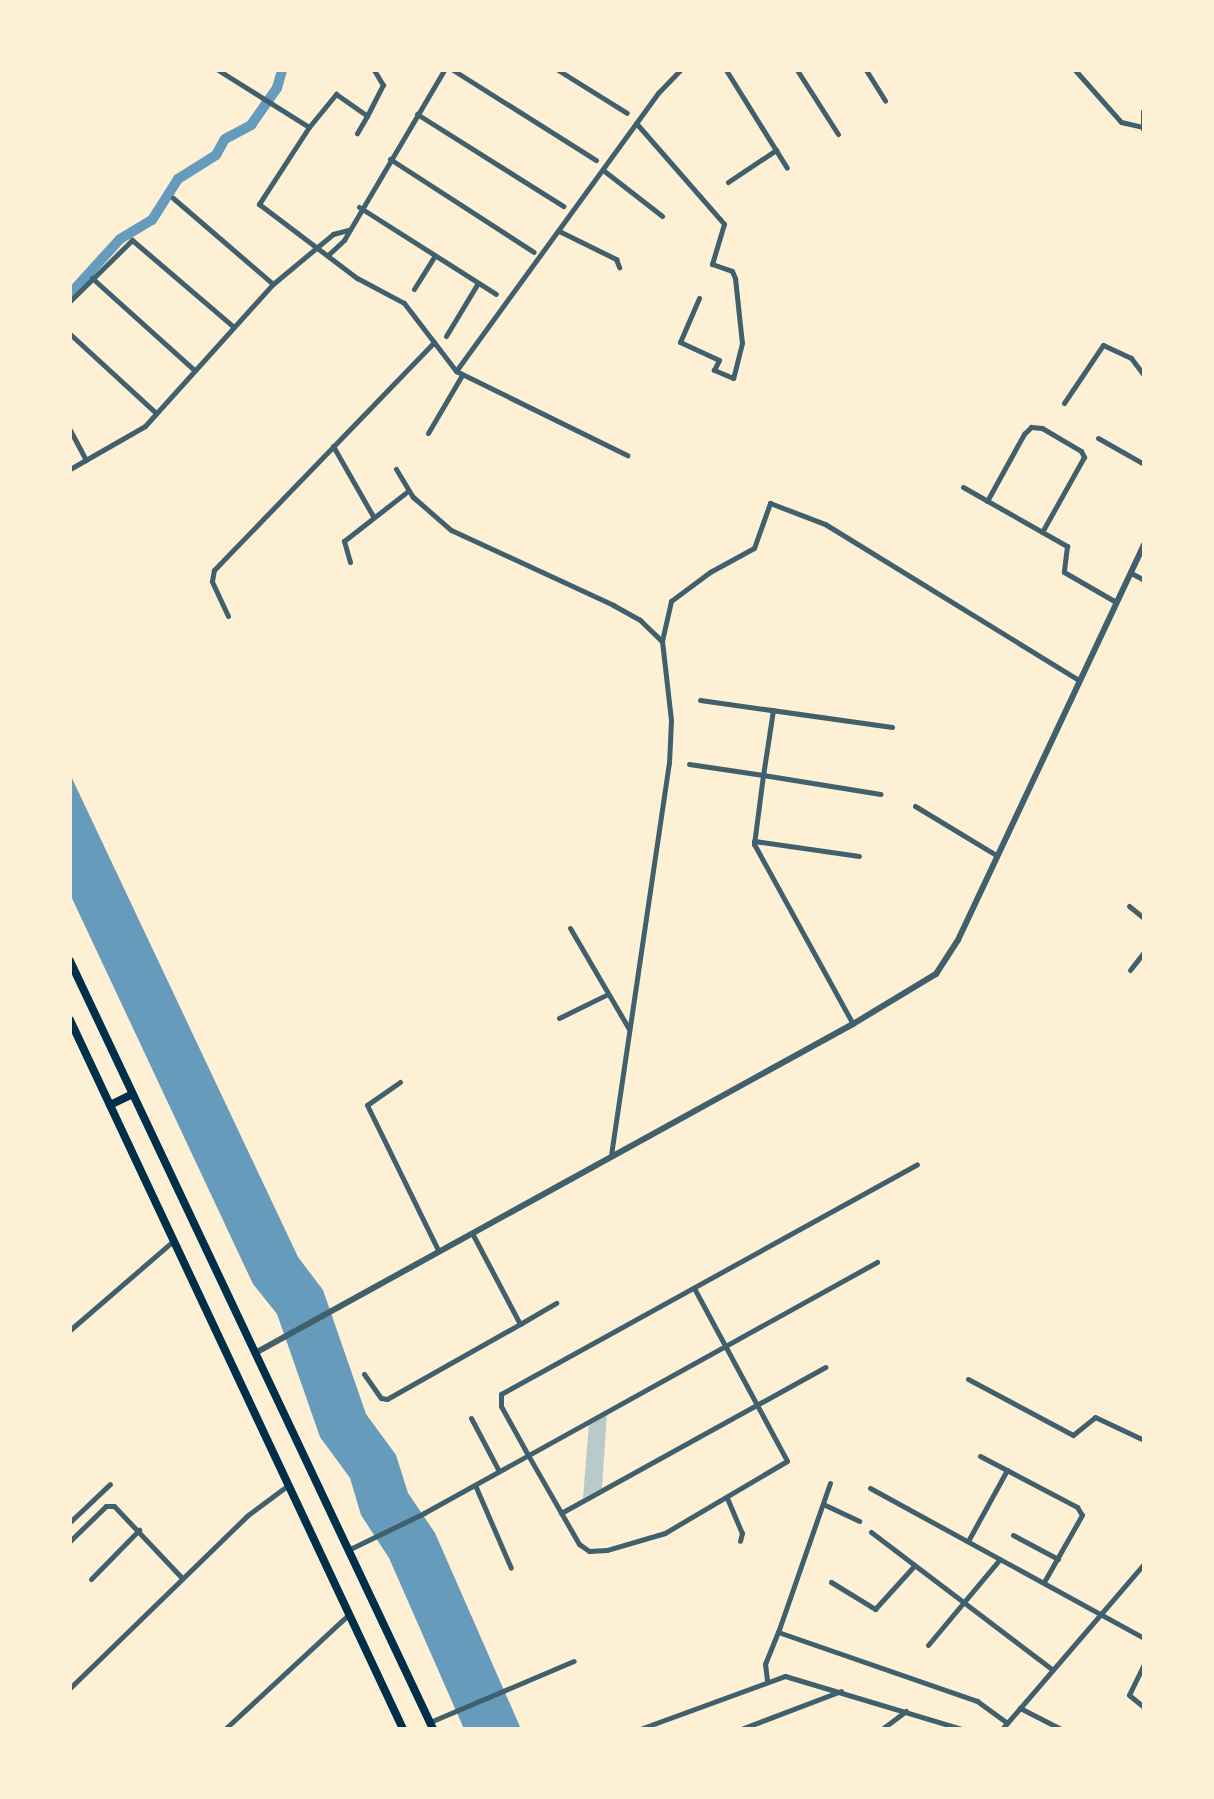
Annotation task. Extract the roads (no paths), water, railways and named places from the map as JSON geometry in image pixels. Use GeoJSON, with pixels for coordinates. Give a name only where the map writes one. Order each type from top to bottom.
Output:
{"type":"FeatureCollection","features":[{"type":"Feature","properties":{"kind":"highway"},"geometry":{"type":"LineString","coordinates":[[70,961],[431,1725]]}},
{"type":"Feature","properties":{"kind":"highway"},"geometry":{"type":"LineString","coordinates":[[70,1020],[403,1729]]}},
{"type":"Feature","properties":{"kind":"highway"},"geometry":{"type":"LineString","coordinates":[[110,1105],[133,1094]]}},
{"type":"Feature","properties":{"kind":"street"},"geometry":{"type":"LineString","coordinates":[[218,70],[308,126]]}},
{"type":"Feature","properties":{"kind":"street"},"geometry":{"type":"LineString","coordinates":[[357,134],[384,82],[374,70]]}},
{"type":"Feature","properties":{"kind":"street"},"geometry":{"type":"LineString","coordinates":[[328,255],[344,240],[444,70]]}},
{"type":"Feature","properties":{"kind":"street"},"geometry":{"type":"LineString","coordinates":[[453,70],[596,160]]}},
{"type":"Feature","properties":{"kind":"street"},"geometry":{"type":"LineString","coordinates":[[558,70],[627,113]]}},
{"type":"Feature","properties":{"kind":"street"},"geometry":{"type":"LineString","coordinates":[[726,70],[787,168]]}},
{"type":"Feature","properties":{"kind":"street"},"geometry":{"type":"LineString","coordinates":[[797,70],[838,134]]}},
{"type":"Feature","properties":{"kind":"street"},"geometry":{"type":"LineString","coordinates":[[866,70],[885,100]]}},
{"type":"Feature","properties":{"kind":"street"},"geometry":{"type":"LineString","coordinates":[[1075,70],[1121,122],[1144,128],[1144,112]]}},
{"type":"Feature","properties":{"kind":"street"},"geometry":{"type":"LineString","coordinates":[[428,433],[459,373],[676,71]]}},
{"type":"Feature","properties":{"kind":"street"},"geometry":{"type":"LineString","coordinates":[[367,116],[333,94],[258,202],[357,278],[404,302],[431,345],[459,373],[627,456]]}},
{"type":"Feature","properties":{"kind":"street"},"geometry":{"type":"LineString","coordinates":[[417,114],[563,206]]}},
{"type":"Feature","properties":{"kind":"street"},"geometry":{"type":"LineString","coordinates":[[636,123],[724,224],[712,264],[732,271],[736,278],[742,342],[733,378],[714,370],[719,360],[680,342],[699,298]]}},
{"type":"Feature","properties":{"kind":"street"},"geometry":{"type":"LineString","coordinates":[[728,182],[776,150]]}},
{"type":"Feature","properties":{"kind":"street"},"geometry":{"type":"LineString","coordinates":[[390,159],[534,252]]}},
{"type":"Feature","properties":{"kind":"street"},"geometry":{"type":"LineString","coordinates":[[603,170],[662,216]]}},
{"type":"Feature","properties":{"kind":"street"},"geometry":{"type":"LineString","coordinates":[[173,198],[273,284]]}},
{"type":"Feature","properties":{"kind":"street"},"geometry":{"type":"LineString","coordinates":[[360,207],[496,294]]}},
{"type":"Feature","properties":{"kind":"street"},"geometry":{"type":"LineString","coordinates":[[70,469],[137,432],[273,284],[316,247],[348,230]]}},
{"type":"Feature","properties":{"kind":"street"},"geometry":{"type":"LineString","coordinates":[[559,231],[616,259],[619,267]]}},
{"type":"Feature","properties":{"kind":"street"},"geometry":{"type":"LineString","coordinates":[[70,302],[126,242],[138,241],[234,327]]}},
{"type":"Feature","properties":{"kind":"street"},"geometry":{"type":"LineString","coordinates":[[414,288],[435,256]]}},
{"type":"Feature","properties":{"kind":"street"},"geometry":{"type":"LineString","coordinates":[[91,278],[194,370]]}},
{"type":"Feature","properties":{"kind":"street"},"geometry":{"type":"LineString","coordinates":[[446,336],[478,283]]}},
{"type":"Feature","properties":{"kind":"street"},"geometry":{"type":"LineString","coordinates":[[70,334],[156,413]]}},
{"type":"Feature","properties":{"kind":"street"},"geometry":{"type":"LineString","coordinates":[[228,616],[212,580],[214,570],[431,345]]}},
{"type":"Feature","properties":{"kind":"street"},"geometry":{"type":"LineString","coordinates":[[1064,403],[1103,345],[1131,358],[1144,375]]}},
{"type":"Feature","properties":{"kind":"street"},"geometry":{"type":"LineString","coordinates":[[987,501],[1028,430],[1042,428],[1084,458],[1042,532]]}},
{"type":"Feature","properties":{"kind":"street"},"geometry":{"type":"LineString","coordinates":[[70,430],[86,460]]}},
{"type":"Feature","properties":{"kind":"street"},"geometry":{"type":"LineString","coordinates":[[1098,438],[1144,464]]}},
{"type":"Feature","properties":{"kind":"street"},"geometry":{"type":"LineString","coordinates":[[333,446],[373,516]]}},
{"type":"Feature","properties":{"kind":"street"},"geometry":{"type":"LineString","coordinates":[[396,469],[408,491],[451,530],[613,605],[640,620],[662,641]]}},
{"type":"Feature","properties":{"kind":"street"},"geometry":{"type":"LineString","coordinates":[[963,486],[1067,546],[1064,572],[1116,602]]}},
{"type":"Feature","properties":{"kind":"street"},"geometry":{"type":"LineString","coordinates":[[350,562],[343,543],[408,491]]}},
{"type":"Feature","properties":{"kind":"street"},"geometry":{"type":"LineString","coordinates":[[612,1156],[670,752],[662,641],[671,600],[710,572],[754,548],[770,502],[825,524],[1079,680]]}},
{"type":"Feature","properties":{"kind":"street"},"geometry":{"type":"LineString","coordinates":[[254,1354],[853,1024],[942,968],[1144,545]]}},
{"type":"Feature","properties":{"kind":"street"},"geometry":{"type":"LineString","coordinates":[[1131,573],[1144,580]]}},
{"type":"Feature","properties":{"kind":"street"},"geometry":{"type":"LineString","coordinates":[[700,700],[892,727]]}},
{"type":"Feature","properties":{"kind":"street"},"geometry":{"type":"LineString","coordinates":[[774,710],[754,841],[784,904],[853,1024]]}},
{"type":"Feature","properties":{"kind":"street"},"geometry":{"type":"LineString","coordinates":[[689,764],[880,794]]}},
{"type":"Feature","properties":{"kind":"street"},"geometry":{"type":"LineString","coordinates":[[915,806],[996,855]]}},
{"type":"Feature","properties":{"kind":"street"},"geometry":{"type":"LineString","coordinates":[[754,841],[858,856]]}},
{"type":"Feature","properties":{"kind":"street"},"geometry":{"type":"LineString","coordinates":[[1129,906],[1144,918]]}},
{"type":"Feature","properties":{"kind":"street"},"geometry":{"type":"LineString","coordinates":[[570,928],[629,1029]]}},
{"type":"Feature","properties":{"kind":"street"},"geometry":{"type":"LineString","coordinates":[[1130,970],[1144,952]]}},
{"type":"Feature","properties":{"kind":"street"},"geometry":{"type":"LineString","coordinates":[[559,1018],[606,995]]}},
{"type":"Feature","properties":{"kind":"street"},"geometry":{"type":"LineString","coordinates":[[400,1082],[366,1106],[438,1250]]}},
{"type":"Feature","properties":{"kind":"street"},"geometry":{"type":"LineString","coordinates":[[694,1288],[787,1461],[656,1537],[608,1550],[584,1547],[528,1456],[501,1406],[501,1394],[917,1164]]}},
{"type":"Feature","properties":{"kind":"street"},"geometry":{"type":"LineString","coordinates":[[472,1233],[520,1324]]}},
{"type":"Feature","properties":{"kind":"street"},"geometry":{"type":"LineString","coordinates":[[70,1330],[173,1241]]}},
{"type":"Feature","properties":{"kind":"street"},"geometry":{"type":"LineString","coordinates":[[350,1549],[424,1513],[878,1262]]}},
{"type":"Feature","properties":{"kind":"street"},"geometry":{"type":"LineString","coordinates":[[364,1374],[381,1398],[387,1399],[556,1303]]}},
{"type":"Feature","properties":{"kind":"street"},"geometry":{"type":"LineString","coordinates":[[561,1512],[824,1367]]}},
{"type":"Feature","properties":{"kind":"street"},"geometry":{"type":"LineString","coordinates":[[968,1379],[1073,1435],[1095,1416],[1144,1440]]}},
{"type":"Feature","properties":{"kind":"street"},"geometry":{"type":"LineString","coordinates":[[471,1418],[499,1472]]}},
{"type":"Feature","properties":{"kind":"street"},"geometry":{"type":"LineString","coordinates":[[980,1456],[1080,1510],[1082,1518],[1044,1583]]}},
{"type":"Feature","properties":{"kind":"street"},"geometry":{"type":"LineString","coordinates":[[968,1541],[1007,1470]]}},
{"type":"Feature","properties":{"kind":"street"},"geometry":{"type":"LineString","coordinates":[[767,1680],[766,1664],[830,1483]]}},
{"type":"Feature","properties":{"kind":"street"},"geometry":{"type":"LineString","coordinates":[[70,1522],[110,1484]]}},
{"type":"Feature","properties":{"kind":"street"},"geometry":{"type":"LineString","coordinates":[[70,1688],[248,1514],[288,1484]]}},
{"type":"Feature","properties":{"kind":"street"},"geometry":{"type":"LineString","coordinates":[[474,1485],[511,1568]]}},
{"type":"Feature","properties":{"kind":"street"},"geometry":{"type":"LineString","coordinates":[[870,1488],[1144,1638]]}},
{"type":"Feature","properties":{"kind":"street"},"geometry":{"type":"LineString","coordinates":[[727,1498],[742,1533],[740,1540]]}},
{"type":"Feature","properties":{"kind":"street"},"geometry":{"type":"LineString","coordinates":[[823,1504],[859,1521]]}},
{"type":"Feature","properties":{"kind":"street"},"geometry":{"type":"LineString","coordinates":[[70,1541],[106,1506],[118,1508],[182,1578]]}},
{"type":"Feature","properties":{"kind":"street"},"geometry":{"type":"LineString","coordinates":[[91,1579],[139,1530]]}},
{"type":"Feature","properties":{"kind":"street"},"geometry":{"type":"LineString","coordinates":[[870,1532],[962,1605],[1054,1670]]}},
{"type":"Feature","properties":{"kind":"street"},"geometry":{"type":"LineString","coordinates":[[1013,1535],[1058,1558]]}},
{"type":"Feature","properties":{"kind":"street"},"geometry":{"type":"LineString","coordinates":[[928,1645],[1000,1559]]}},
{"type":"Feature","properties":{"kind":"street"},"geometry":{"type":"LineString","coordinates":[[778,1632],[978,1700],[1004,1726],[1144,1564]]}},
{"type":"Feature","properties":{"kind":"street"},"geometry":{"type":"LineString","coordinates":[[831,1582],[875,1609],[914,1566]]}},
{"type":"Feature","properties":{"kind":"street"},"geometry":{"type":"LineString","coordinates":[[225,1729],[349,1614]]}},
{"type":"Feature","properties":{"kind":"street"},"geometry":{"type":"LineString","coordinates":[[431,1725],[574,1661]]}},
{"type":"Feature","properties":{"kind":"street"},"geometry":{"type":"LineString","coordinates":[[1144,1664],[1129,1695],[1144,1707]]}},
{"type":"Feature","properties":{"kind":"street"},"geometry":{"type":"LineString","coordinates":[[640,1729],[767,1680],[792,1676],[962,1729]]}},
{"type":"Feature","properties":{"kind":"street"},"geometry":{"type":"LineString","coordinates":[[741,1729],[841,1691]]}},
{"type":"Feature","properties":{"kind":"street"},"geometry":{"type":"LineString","coordinates":[[1020,1708],[1061,1729]]}},
{"type":"Feature","properties":{"kind":"street"},"geometry":{"type":"LineString","coordinates":[[882,1729],[906,1711]]}},
{"type":"Feature","properties":{"kind":"water"},"geometry":{"type":"Polygon","coordinates":[[[70,774],[298,1257],[323,1290],[366,1414],[396,1455],[408,1493],[435,1533],[521,1729],[464,1729],[389,1558],[361,1515],[350,1478],[320,1437],[277,1314],[253,1284],[70,894],[70,774]]]}},
{"type":"Feature","properties":{"kind":"waterway"},"geometry":{"type":"LineString","coordinates":[[70,294],[120,239],[152,220],[178,179],[216,155],[225,139],[251,125],[277,88],[282,70]]}}]}
